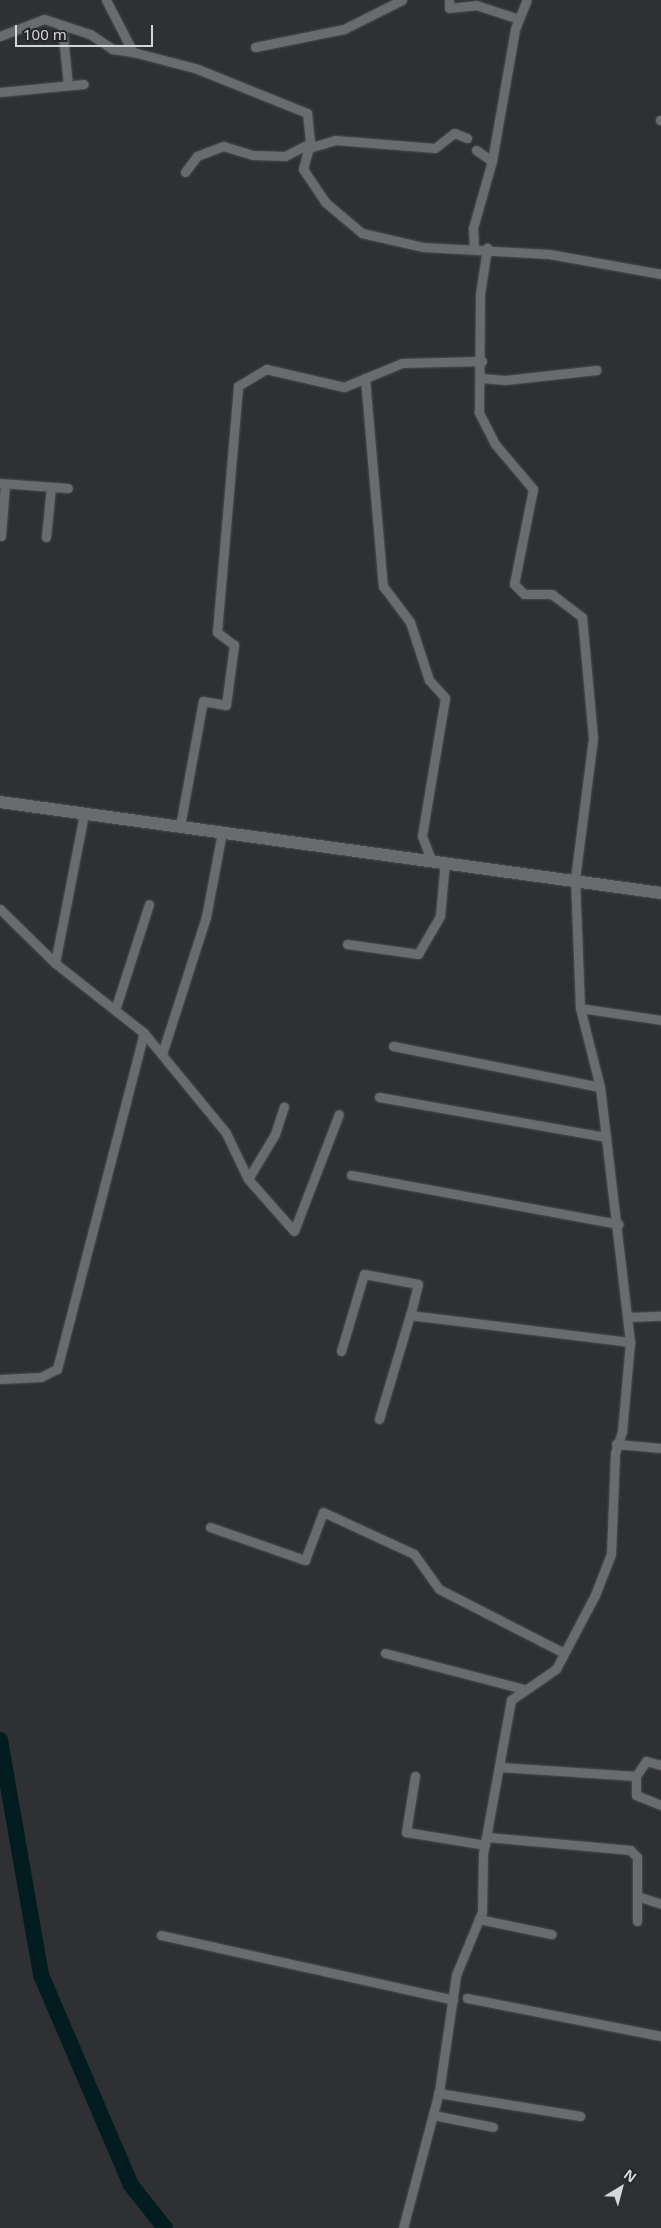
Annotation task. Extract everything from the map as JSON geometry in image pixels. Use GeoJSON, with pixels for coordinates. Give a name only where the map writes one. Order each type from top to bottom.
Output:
{"type":"FeatureCollection","features":[{"type":"Feature","properties":{"kind":"main road"},"geometry":{"type":"LineString","coordinates":[[0,802],[445,861],[661,893]]}},
{"type":"Feature","properties":{"kind":"street"},"geometry":{"type":"LineString","coordinates":[[106,0],[133,52]]}},
{"type":"Feature","properties":{"kind":"street"},"geometry":{"type":"LineString","coordinates":[[255,47],[344,29],[402,0]]}},
{"type":"Feature","properties":{"kind":"street"},"geometry":{"type":"LineString","coordinates":[[449,0],[449,8],[476,5],[519,19]]}},
{"type":"Feature","properties":{"kind":"street"},"geometry":{"type":"LineString","coordinates":[[474,247],[473,228],[492,161],[519,19],[527,0]]}},
{"type":"Feature","properties":{"kind":"street"},"geometry":{"type":"LineString","coordinates":[[0,36],[44,20],[90,34],[112,49],[133,52],[195,68],[301,109],[308,113],[309,146],[303,169],[325,202],[362,233],[424,247],[487,248],[661,274]]}},
{"type":"Feature","properties":{"kind":"street"},"geometry":{"type":"LineString","coordinates":[[62,26],[68,85]]}},
{"type":"Feature","properties":{"kind":"street"},"geometry":{"type":"LineString","coordinates":[[0,92],[84,84]]}},
{"type":"Feature","properties":{"kind":"street"},"geometry":{"type":"LineString","coordinates":[[185,172],[197,156],[223,146],[253,155],[285,156],[309,146],[335,140],[435,148],[454,133],[467,138]]}},
{"type":"Feature","properties":{"kind":"street"},"geometry":{"type":"LineString","coordinates":[[476,150],[492,161]]}},
{"type":"Feature","properties":{"kind":"street"},"geometry":{"type":"LineString","coordinates":[[403,2228],[438,2093],[453,2000],[466,1944],[479,1919],[486,1841],[511,1700],[524,1689],[556,1669],[610,1554],[616,1444],[622,1432],[630,1342],[619,1224],[600,1087],[580,1008],[574,879],[593,738],[582,617],[552,594],[524,594],[514,584],[532,489],[496,444],[479,412],[482,361],[480,294],[487,248]]}},
{"type":"Feature","properties":{"kind":"street"},"geometry":{"type":"LineString","coordinates":[[180,826],[204,701],[226,705],[234,645],[217,632],[238,386],[266,370],[344,387],[402,363],[482,361]]}},
{"type":"Feature","properties":{"kind":"street"},"geometry":{"type":"LineString","coordinates":[[481,378],[505,380],[596,370]]}},
{"type":"Feature","properties":{"kind":"street"},"geometry":{"type":"LineString","coordinates":[[365,378],[383,586],[410,622],[429,680],[445,698],[422,836],[431,860]]}},
{"type":"Feature","properties":{"kind":"street"},"geometry":{"type":"LineString","coordinates":[[1,536],[2,483],[68,488]]}},
{"type":"Feature","properties":{"kind":"street"},"geometry":{"type":"LineString","coordinates":[[46,537],[51,487]]}},
{"type":"Feature","properties":{"kind":"street"},"geometry":{"type":"LineString","coordinates":[[55,963],[84,814]]}},
{"type":"Feature","properties":{"kind":"street"},"geometry":{"type":"LineString","coordinates":[[162,1054],[206,917],[222,832]]}},
{"type":"Feature","properties":{"kind":"street"},"geometry":{"type":"LineString","coordinates":[[347,944],[418,954],[440,916],[445,861]]}},
{"type":"Feature","properties":{"kind":"street"},"geometry":{"type":"LineString","coordinates":[[115,1010],[149,904]]}},
{"type":"Feature","properties":{"kind":"street"},"geometry":{"type":"LineString","coordinates":[[0,909],[55,963],[144,1033],[226,1133],[248,1179],[294,1231],[339,1114]]}},
{"type":"Feature","properties":{"kind":"street"},"geometry":{"type":"LineString","coordinates":[[580,1008],[661,1020]]}},
{"type":"Feature","properties":{"kind":"street"},"geometry":{"type":"LineString","coordinates":[[0,1379],[41,1377],[57,1369],[144,1033]]}},
{"type":"Feature","properties":{"kind":"street"},"geometry":{"type":"LineString","coordinates":[[393,1046],[600,1087]]}},
{"type":"Feature","properties":{"kind":"street"},"geometry":{"type":"LineString","coordinates":[[379,1097],[607,1137]]}},
{"type":"Feature","properties":{"kind":"street"},"geometry":{"type":"LineString","coordinates":[[248,1179],[275,1134],[284,1106]]}},
{"type":"Feature","properties":{"kind":"street"},"geometry":{"type":"LineString","coordinates":[[351,1175],[619,1224]]}},
{"type":"Feature","properties":{"kind":"street"},"geometry":{"type":"LineString","coordinates":[[341,1351],[364,1274],[418,1284],[379,1419]]}},
{"type":"Feature","properties":{"kind":"street"},"geometry":{"type":"LineString","coordinates":[[410,1316],[630,1342]]}},
{"type":"Feature","properties":{"kind":"street"},"geometry":{"type":"LineString","coordinates":[[628,1317],[661,1316]]}},
{"type":"Feature","properties":{"kind":"street"},"geometry":{"type":"LineString","coordinates":[[616,1444],[661,1448]]}},
{"type":"Feature","properties":{"kind":"street"},"geometry":{"type":"LineString","coordinates":[[210,1527],[305,1560],[323,1512],[414,1554],[439,1589],[564,1653]]}},
{"type":"Feature","properties":{"kind":"street"},"geometry":{"type":"LineString","coordinates":[[385,1654],[524,1689]]}},
{"type":"Feature","properties":{"kind":"street"},"geometry":{"type":"LineString","coordinates":[[661,1765],[646,1761],[636,1776],[636,1795],[661,1805]]}},
{"type":"Feature","properties":{"kind":"street"},"geometry":{"type":"LineString","coordinates":[[500,1767],[636,1776]]}},
{"type":"Feature","properties":{"kind":"street"},"geometry":{"type":"LineString","coordinates":[[416,1776],[406,1832],[486,1841],[630,1850],[637,1858],[637,1921]]}},
{"type":"Feature","properties":{"kind":"street"},"geometry":{"type":"LineString","coordinates":[[637,1896],[661,1904]]}},
{"type":"Feature","properties":{"kind":"street"},"geometry":{"type":"LineString","coordinates":[[479,1919],[551,1934]]}},
{"type":"Feature","properties":{"kind":"street"},"geometry":{"type":"LineString","coordinates":[[161,1936],[453,2000]]}},
{"type":"Feature","properties":{"kind":"street"},"geometry":{"type":"LineString","coordinates":[[467,1998],[661,2036]]}},
{"type":"Feature","properties":{"kind":"street"},"geometry":{"type":"LineString","coordinates":[[438,2093],[580,2116]]}},
{"type":"Feature","properties":{"kind":"street"},"geometry":{"type":"LineString","coordinates":[[433,2115],[493,2127]]}},
{"type":"Feature","properties":{"kind":"waterway"},"geometry":{"type":"LineString","coordinates":[[0,1740],[41,1975],[131,2185],[165,2228]]}}]}
